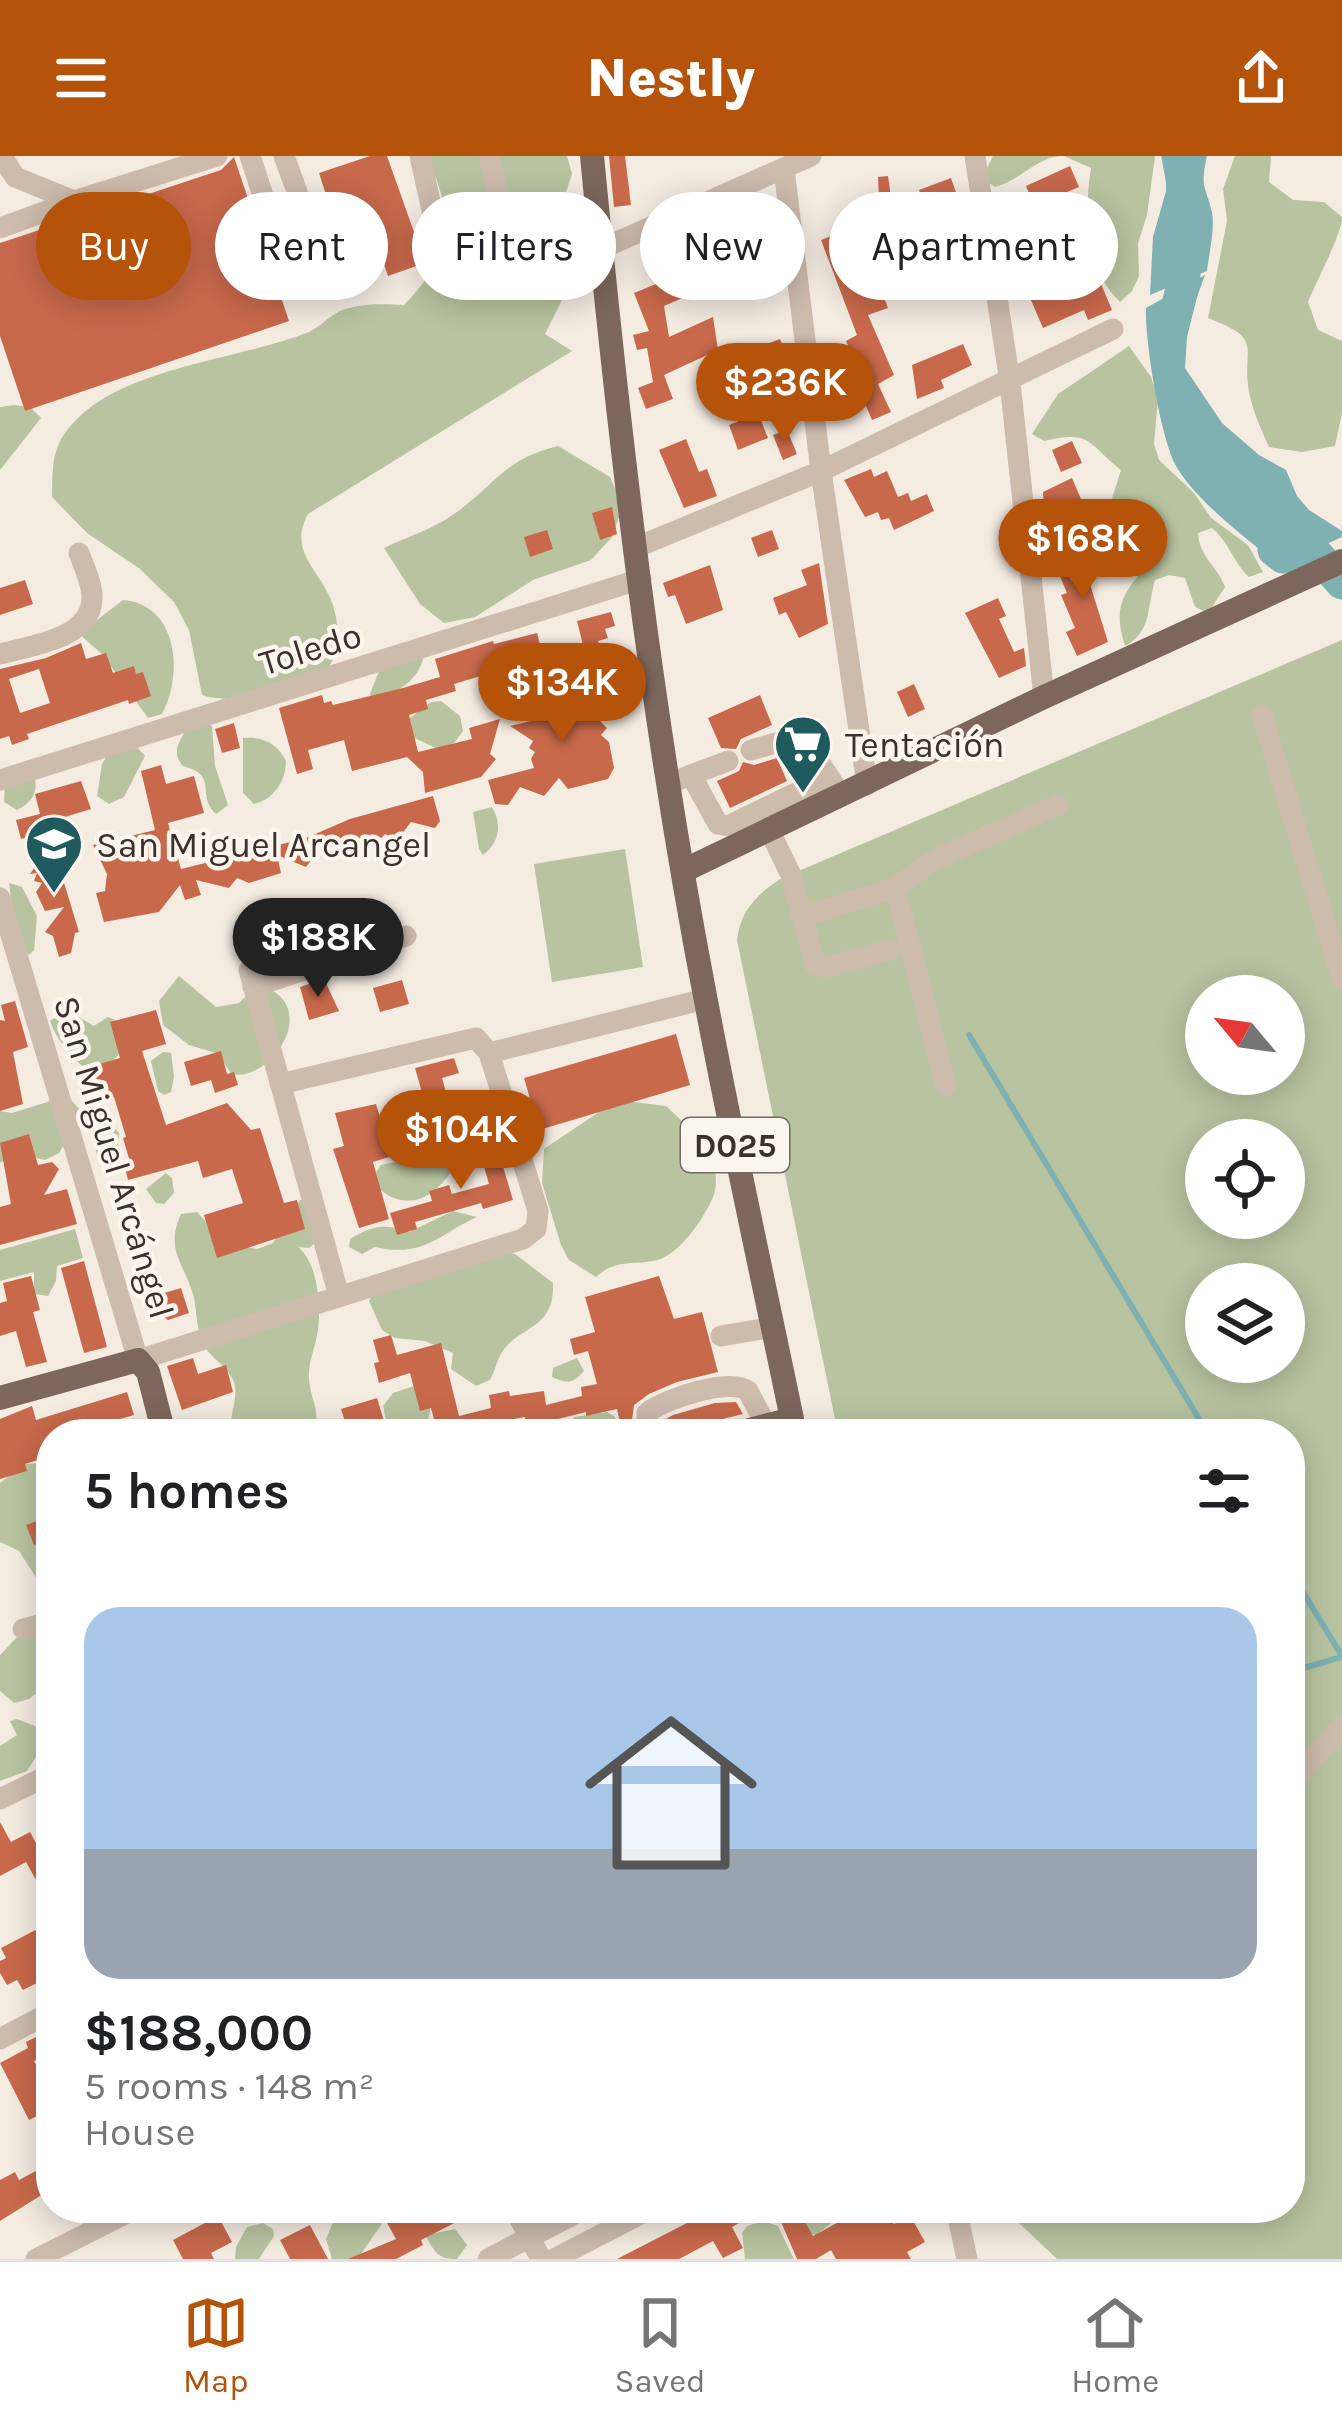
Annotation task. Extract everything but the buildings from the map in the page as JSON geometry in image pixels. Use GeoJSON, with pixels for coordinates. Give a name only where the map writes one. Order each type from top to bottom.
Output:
{"type":"FeatureCollection","features":[{"type":"Feature","properties":{"kind":"main road"},"geometry":{"type":"LineString","coordinates":[[592,156],[595,192]]}},
{"type":"Feature","properties":{"kind":"main road"},"geometry":{"type":"LineString","coordinates":[[607,300],[641,580],[680,779],[683,871],[835,787],[867,785],[1044,697],[1342,561]]}},
{"type":"Feature","properties":{"kind":"main road","name":"D025"},"geometry":{"type":"LineString","coordinates":[[683,871],[792,1419]]}},
{"type":"Feature","properties":{"kind":"main road"},"geometry":{"type":"LineString","coordinates":[[0,1398],[138,1360]]}},
{"type":"Feature","properties":{"kind":"main road","name":"San Miguel Arcángel"},"geometry":{"type":"LineString","coordinates":[[138,1360],[148,1372],[160,1419]]}},
{"type":"Feature","properties":{"kind":"street"},"geometry":{"type":"LineString","coordinates":[[2,156],[15,178],[51,192]]}},
{"type":"Feature","properties":{"kind":"street"},"geometry":{"type":"LineString","coordinates":[[103,192],[217,156]]}},
{"type":"Feature","properties":{"kind":"street"},"geometry":{"type":"LineString","coordinates":[[250,156],[289,272],[299,281],[314,280],[324,266],[284,156]]}},
{"type":"Feature","properties":{"kind":"street"},"geometry":{"type":"LineString","coordinates":[[420,156],[435,224],[452,237],[480,232],[494,219],[497,196],[489,156]]}},
{"type":"Feature","properties":{"kind":"street"},"geometry":{"type":"LineString","coordinates":[[616,242],[811,156]]}},
{"type":"Feature","properties":{"kind":"street"},"geometry":{"type":"LineString","coordinates":[[975,156],[1010,382],[1044,697]]}},
{"type":"Feature","properties":{"kind":"street"},"geometry":{"type":"LineString","coordinates":[[784,169],[821,471],[867,785]]}},
{"type":"Feature","properties":{"kind":"street"},"geometry":{"type":"LineString","coordinates":[[0,228],[36,215]]}},
{"type":"Feature","properties":{"kind":"street"},"geometry":{"type":"LineString","coordinates":[[637,548],[821,471],[1113,328]]}},
{"type":"Feature","properties":{"kind":"street"},"geometry":{"type":"LineString","coordinates":[[0,654],[78,628],[92,600],[80,553]]}},
{"type":"Feature","properties":{"kind":"street","name":"Toledo"},"geometry":{"type":"LineString","coordinates":[[0,780],[641,580]]}},
{"type":"Feature","properties":{"kind":"street"},"geometry":{"type":"LineString","coordinates":[[1262,715],[1340,966]]}},
{"type":"Feature","properties":{"kind":"street"},"geometry":{"type":"LineString","coordinates":[[751,750],[797,737],[835,787]]}},
{"type":"Feature","properties":{"kind":"street"},"geometry":{"type":"LineString","coordinates":[[728,761],[680,779],[718,824],[765,822],[790,875],[810,959],[819,967],[890,950]]}},
{"type":"Feature","properties":{"kind":"street"},"geometry":{"type":"LineString","coordinates":[[801,917],[895,888],[934,860],[1058,805]]}},
{"type":"Feature","properties":{"kind":"street"},"geometry":{"type":"LineString","coordinates":[[895,888],[946,1086]]}},
{"type":"Feature","properties":{"kind":"street","name":"San Miguel Arcángel"},"geometry":{"type":"LineString","coordinates":[[0,898],[138,1360]]}},
{"type":"Feature","properties":{"kind":"street"},"geometry":{"type":"LineString","coordinates":[[339,1296],[251,978],[406,936]]}},
{"type":"Feature","properties":{"kind":"street"},"geometry":{"type":"LineString","coordinates":[[489,1053],[705,999]]}},
{"type":"Feature","properties":{"kind":"street"},"geometry":{"type":"LineString","coordinates":[[138,1360],[523,1239],[536,1229],[538,1211],[489,1053],[476,1038],[280,1084]]}},
{"type":"Feature","properties":{"kind":"street"},"geometry":{"type":"LineString","coordinates":[[721,1336],[773,1328]]}},
{"type":"Feature","properties":{"kind":"street"},"geometry":{"type":"LineString","coordinates":[[647,1419],[658,1404],[731,1384],[748,1391],[763,1419]]}},
{"type":"Feature","properties":{"kind":"street"},"geometry":{"type":"LineString","coordinates":[[23,1629],[36,1626]]}},
{"type":"Feature","properties":{"kind":"street"},"geometry":{"type":"LineString","coordinates":[[1305,1767],[1342,1726]]}},
{"type":"Feature","properties":{"kind":"street"},"geometry":{"type":"LineString","coordinates":[[0,1799],[36,1781]]}},
{"type":"Feature","properties":{"kind":"street"},"geometry":{"type":"LineString","coordinates":[[0,2038],[36,2020]]}},
{"type":"Feature","properties":{"kind":"street"},"geometry":{"type":"LineString","coordinates":[[37,2259],[108,2223]]}},
{"type":"Feature","properties":{"kind":"street"},"geometry":{"type":"LineString","coordinates":[[522,2223],[541,2259]]}},
{"type":"Feature","properties":{"kind":"street"},"geometry":{"type":"LineString","coordinates":[[488,2259],[558,2223]]}},
{"type":"Feature","properties":{"kind":"street"},"geometry":{"type":"LineString","coordinates":[[554,2259],[623,2223]]}},
{"type":"Feature","properties":{"kind":"street"},"geometry":{"type":"LineString","coordinates":[[959,2223],[967,2259]]}},
{"type":"Feature","properties":{"kind":"green space"},"geometry":{"type":"Polygon","coordinates":[[[426,156],[567,156],[572,174],[566,192],[440,192],[426,156]]]}},
{"type":"Feature","properties":{"kind":"green space"},"geometry":{"type":"Polygon","coordinates":[[[993,156],[1059,156],[995,187],[982,178],[993,156]]]}},
{"type":"Feature","properties":{"kind":"green space"},"geometry":{"type":"Polygon","coordinates":[[[1064,156],[1155,156],[1138,243],[1139,276],[1120,302],[1118,192],[1089,192],[1091,168],[1064,156]]]}},
{"type":"Feature","properties":{"kind":"green space"},"geometry":{"type":"Polygon","coordinates":[[[1235,156],[1271,156],[1269,182],[1293,200],[1324,202],[1342,217],[1308,302],[1318,330],[1342,341],[1342,413],[1335,446],[1302,452],[1269,447],[1251,399],[1244,339],[1208,318],[1227,221],[1223,189],[1235,156]]]}},
{"type":"Feature","properties":{"kind":"green space"},"geometry":{"type":"Polygon","coordinates":[[[412,296],[412,300],[561,300],[545,334],[572,351],[308,514],[303,549],[331,600],[340,647],[324,673],[300,686],[265,695],[202,695],[189,630],[174,602],[140,569],[87,533],[52,497],[58,447],[76,420],[124,388],[309,332],[348,308],[404,305],[412,296]]]}},
{"type":"Feature","properties":{"kind":"green space"},"geometry":{"type":"Polygon","coordinates":[[[1129,346],[1151,377],[1158,398],[1154,444],[1159,460],[1194,493],[1211,518],[1248,545],[1263,572],[1249,577],[1212,528],[1198,533],[1225,587],[1208,613],[1195,607],[1185,578],[1169,575],[1155,580],[1144,626],[1125,646],[1122,602],[1158,547],[1155,516],[1132,517],[1114,531],[1106,517],[1121,470],[1080,438],[1044,441],[1032,434],[1058,394],[1129,346]]]}},
{"type":"Feature","properties":{"kind":"green space"},"geometry":{"type":"Polygon","coordinates":[[[0,407],[30,407],[41,418],[0,470],[0,407]]]}},
{"type":"Feature","properties":{"kind":"green space"},"geometry":{"type":"Polygon","coordinates":[[[558,446],[610,477],[623,506],[612,537],[591,560],[533,580],[475,617],[444,623],[420,604],[384,548],[446,519],[524,458],[558,446]]]}},
{"type":"Feature","properties":{"kind":"green space"},"geometry":{"type":"Polygon","coordinates":[[[123,600],[155,614],[171,644],[174,662],[169,698],[162,714],[148,718],[102,654],[79,634],[123,600]]]}},
{"type":"Feature","properties":{"kind":"green space"},"geometry":{"type":"Polygon","coordinates":[[[1342,640],[1342,2259],[1057,2259],[1019,2223],[1305,2223],[1305,1419],[835,1419],[737,940],[752,903],[782,878],[1342,640]]]}},
{"type":"Feature","properties":{"kind":"green space"},"geometry":{"type":"Polygon","coordinates":[[[424,655],[406,685],[373,701],[370,694],[383,661],[424,655]]]}},
{"type":"Feature","properties":{"kind":"green space"},"geometry":{"type":"Polygon","coordinates":[[[441,701],[460,716],[463,731],[454,743],[438,749],[410,736],[405,722],[431,702],[441,701]]]}},
{"type":"Feature","properties":{"kind":"green space"},"geometry":{"type":"Polygon","coordinates":[[[206,721],[212,726],[215,766],[228,805],[216,814],[201,775],[183,766],[177,755],[191,723],[206,721]]]}},
{"type":"Feature","properties":{"kind":"green space"},"geometry":{"type":"Polygon","coordinates":[[[243,738],[268,742],[286,761],[277,788],[254,804],[243,793],[243,738]]]}},
{"type":"Feature","properties":{"kind":"green space"},"geometry":{"type":"Polygon","coordinates":[[[134,744],[145,756],[124,797],[109,804],[97,796],[102,764],[110,750],[134,744]]]}},
{"type":"Feature","properties":{"kind":"green space"},"geometry":{"type":"Polygon","coordinates":[[[35,779],[34,794],[26,804],[17,810],[4,802],[5,785],[35,779]]]}},
{"type":"Feature","properties":{"kind":"green space"},"geometry":{"type":"Polygon","coordinates":[[[492,807],[498,832],[483,855],[473,812],[492,807]]]}},
{"type":"Feature","properties":{"kind":"green space"},"geometry":{"type":"Polygon","coordinates":[[[625,849],[643,967],[552,982],[534,864],[625,849]]]}},
{"type":"Feature","properties":{"kind":"green space"},"geometry":{"type":"Polygon","coordinates":[[[9,883],[22,887],[37,916],[34,950],[29,955],[17,944],[9,883]]]}},
{"type":"Feature","properties":{"kind":"green space"},"geometry":{"type":"Polygon","coordinates":[[[179,976],[216,1007],[239,1003],[257,985],[277,994],[287,1007],[289,1023],[275,1054],[247,1074],[231,1074],[219,1054],[189,1045],[163,1025],[159,1001],[179,976]]]}},
{"type":"Feature","properties":{"kind":"green space"},"geometry":{"type":"Polygon","coordinates":[[[67,1010],[94,1026],[108,1017],[115,1020],[118,1055],[87,1069],[76,1060],[50,1021],[67,1010]]]}},
{"type":"Feature","properties":{"kind":"green space"},"geometry":{"type":"Polygon","coordinates":[[[163,1052],[171,1053],[174,1077],[171,1092],[164,1095],[158,1091],[151,1061],[163,1052]]]}},
{"type":"Feature","properties":{"kind":"green space"},"geometry":{"type":"Polygon","coordinates":[[[57,1099],[72,1101],[83,1113],[59,1153],[45,1160],[16,1153],[0,1163],[0,1111],[12,1113],[57,1099]]]}},
{"type":"Feature","properties":{"kind":"green space"},"geometry":{"type":"Polygon","coordinates":[[[617,1100],[666,1106],[713,1150],[716,1186],[704,1215],[674,1251],[657,1260],[611,1267],[596,1277],[569,1260],[561,1245],[542,1183],[544,1149],[617,1100]]]}},
{"type":"Feature","properties":{"kind":"green space"},"geometry":{"type":"Polygon","coordinates":[[[99,1109],[119,1133],[117,1165],[109,1167],[97,1156],[90,1124],[99,1109]]]}},
{"type":"Feature","properties":{"kind":"green space"},"geometry":{"type":"Polygon","coordinates":[[[438,1152],[454,1167],[430,1194],[400,1200],[378,1188],[376,1172],[381,1165],[438,1152]]]}},
{"type":"Feature","properties":{"kind":"green space"},"geometry":{"type":"Polygon","coordinates":[[[166,1173],[172,1178],[174,1193],[164,1204],[156,1203],[146,1189],[166,1173]]]}},
{"type":"Feature","properties":{"kind":"green space"},"geometry":{"type":"Polygon","coordinates":[[[316,1198],[328,1218],[321,1236],[309,1248],[298,1247],[310,1263],[318,1297],[318,1330],[309,1372],[316,1419],[231,1419],[235,1385],[202,1341],[193,1294],[175,1246],[177,1226],[181,1214],[197,1212],[226,1244],[257,1249],[273,1243],[300,1200],[316,1198]]]}},
{"type":"Feature","properties":{"kind":"green space"},"geometry":{"type":"Polygon","coordinates":[[[453,1211],[477,1217],[419,1247],[375,1247],[362,1254],[349,1247],[350,1239],[372,1229],[409,1232],[453,1211]]]}},
{"type":"Feature","properties":{"kind":"green space"},"geometry":{"type":"Polygon","coordinates":[[[75,1229],[83,1258],[57,1266],[48,1296],[34,1294],[34,1272],[0,1281],[0,1250],[75,1229]]]}},
{"type":"Feature","properties":{"kind":"green space"},"geometry":{"type":"Polygon","coordinates":[[[485,1246],[515,1254],[553,1283],[548,1310],[509,1343],[490,1380],[476,1386],[451,1369],[453,1353],[425,1341],[395,1338],[382,1330],[369,1301],[386,1271],[485,1246]]]}},
{"type":"Feature","properties":{"kind":"green space"},"geometry":{"type":"Polygon","coordinates":[[[577,1358],[584,1371],[576,1378],[566,1382],[552,1377],[553,1368],[577,1358]]]}},
{"type":"Feature","properties":{"kind":"green space"},"geometry":{"type":"Polygon","coordinates":[[[426,1382],[427,1419],[386,1419],[383,1406],[393,1393],[426,1382]]]}},
{"type":"Feature","properties":{"kind":"green space"},"geometry":{"type":"Polygon","coordinates":[[[607,1412],[616,1419],[574,1419],[607,1412]]]}},
{"type":"Feature","properties":{"kind":"green space"},"geometry":{"type":"Polygon","coordinates":[[[36,1463],[36,1578],[19,1551],[0,1542],[0,1483],[25,1464],[36,1463]]]}},
{"type":"Feature","properties":{"kind":"green space"},"geometry":{"type":"Polygon","coordinates":[[[36,1627],[36,1694],[14,1703],[0,1691],[0,1655],[22,1632],[36,1627]]]}},
{"type":"Feature","properties":{"kind":"green space"},"geometry":{"type":"Polygon","coordinates":[[[10,1721],[36,1726],[36,1757],[27,1771],[0,1781],[0,1746],[17,1735],[10,1721]]]}},
{"type":"Feature","properties":{"kind":"green space"},"geometry":{"type":"Polygon","coordinates":[[[263,2223],[273,2229],[274,2236],[259,2259],[235,2259],[247,2227],[263,2223]]]}},
{"type":"Feature","properties":{"kind":"green space"},"geometry":{"type":"Polygon","coordinates":[[[333,2223],[382,2223],[361,2254],[363,2259],[332,2259],[326,2239],[333,2223]]]}},
{"type":"Feature","properties":{"kind":"green space"},"geometry":{"type":"Polygon","coordinates":[[[806,2223],[832,2223],[816,2235],[808,2233],[806,2223]]]}},
{"type":"Feature","properties":{"kind":"green space"},"geometry":{"type":"Polygon","coordinates":[[[747,2226],[778,2226],[794,2259],[745,2259],[742,2233],[747,2226]]]}},
{"type":"Feature","properties":{"kind":"green space"},"geometry":{"type":"Polygon","coordinates":[[[455,2229],[467,2245],[457,2259],[445,2258],[425,2235],[455,2229]]]}},
{"type":"Feature","properties":{"kind":"water"},"geometry":{"type":"Polygon","coordinates":[[[1166,156],[1207,156],[1204,180],[1212,234],[1207,271],[1150,295],[1153,237],[1166,191],[1166,156]]]}},
{"type":"Feature","properties":{"kind":"water"},"geometry":{"type":"Polygon","coordinates":[[[1205,275],[1188,322],[1185,368],[1222,423],[1259,455],[1286,470],[1309,510],[1342,531],[1342,543],[1283,568],[1195,492],[1175,464],[1164,431],[1146,308],[1205,275]]]}},
{"type":"Feature","properties":{"kind":"pier"},"geometry":{"type":"Polygon","coordinates":[[[1342,537],[1342,549],[1285,573],[1274,568],[1342,537]]]}},
{"type":"Feature","properties":{"kind":"waterway"},"geometry":{"type":"LineString","coordinates":[[1171,333],[1183,285],[1189,217],[1178,156]]}},
{"type":"Feature","properties":{"kind":"waterway"},"geometry":{"type":"LineString","coordinates":[[1274,550],[1283,557],[1317,555],[1342,583]]}},
{"type":"Feature","properties":{"kind":"waterway"},"geometry":{"type":"LineString","coordinates":[[969,1035],[1199,1419]]}},
{"type":"Feature","properties":{"kind":"waterway"},"geometry":{"type":"LineString","coordinates":[[1305,1596],[1342,1656]]}},
{"type":"Feature","properties":{"kind":"waterway"},"geometry":{"type":"LineString","coordinates":[[1305,1668],[1342,1657]]}},
{"type":"Feature","properties":{"kind":"place","name":"Tentación"},"geometry":{"type":"Point","coordinates":[803,795]}},
{"type":"Feature","properties":{"kind":"place","name":"San Miguel Arcangel"},"geometry":{"type":"Point","coordinates":[54,895]}}]}
